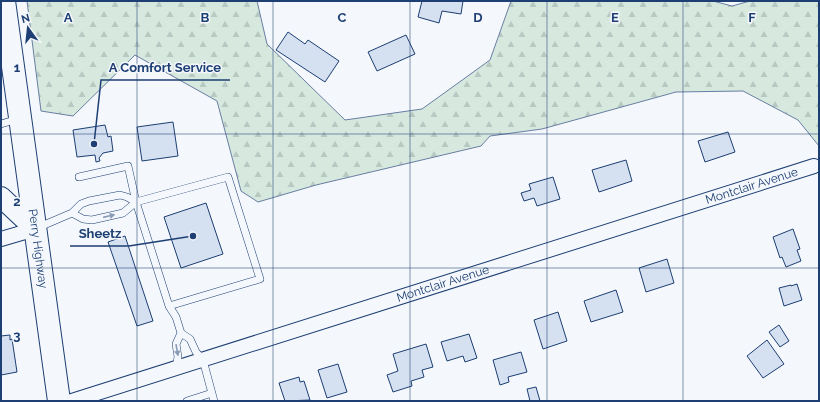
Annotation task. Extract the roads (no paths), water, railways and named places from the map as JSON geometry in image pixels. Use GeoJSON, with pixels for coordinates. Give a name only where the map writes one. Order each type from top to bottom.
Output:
{"type":"FeatureCollection","features":[{"type":"Feature","properties":{"kind":"main road","name":"Perry Highway"},"geometry":{"type":"LineString","coordinates":[[4,1],[4,31],[10,121],[35,229],[59,401]]}},
{"type":"Feature","properties":{"kind":"street","name":"Montclair Avenue"},"geometry":{"type":"LineString","coordinates":[[72,401],[814,166]]}},
{"type":"Feature","properties":{"kind":"street"},"geometry":{"type":"LineString","coordinates":[[1,197],[35,229]]}},
{"type":"Feature","properties":{"kind":"street"},"geometry":{"type":"LineString","coordinates":[[1,239],[35,229]]}},
{"type":"Feature","properties":{"kind":"lane"},"geometry":{"type":"LineString","coordinates":[[79,177],[128,166],[136,202],[169,306],[176,317],[181,333],[190,339],[196,352],[203,360],[214,401]]}},
{"type":"Feature","properties":{"kind":"lane"},"geometry":{"type":"LineString","coordinates":[[72,213],[83,219],[92,220],[123,213],[136,202],[228,177],[260,278],[169,306]]}},
{"type":"Feature","properties":{"kind":"lane"},"geometry":{"type":"LineString","coordinates":[[35,229],[72,213],[81,204],[120,196],[127,197],[136,202]]}},
{"type":"Feature","properties":{"kind":"lane"},"geometry":{"type":"LineString","coordinates":[[176,368],[178,357],[176,344],[181,333]]}},
{"type":"Feature","properties":{"kind":"lane"},"geometry":{"type":"LineString","coordinates":[[186,401],[212,392]]}},
{"type":"Feature","properties":{"kind":"place","name":"A Comfort Service"},"geometry":{"type":"Point","coordinates":[94,144]}},
{"type":"Feature","properties":{"kind":"place","name":"Sheetz"},"geometry":{"type":"Point","coordinates":[193,236]}}]}
